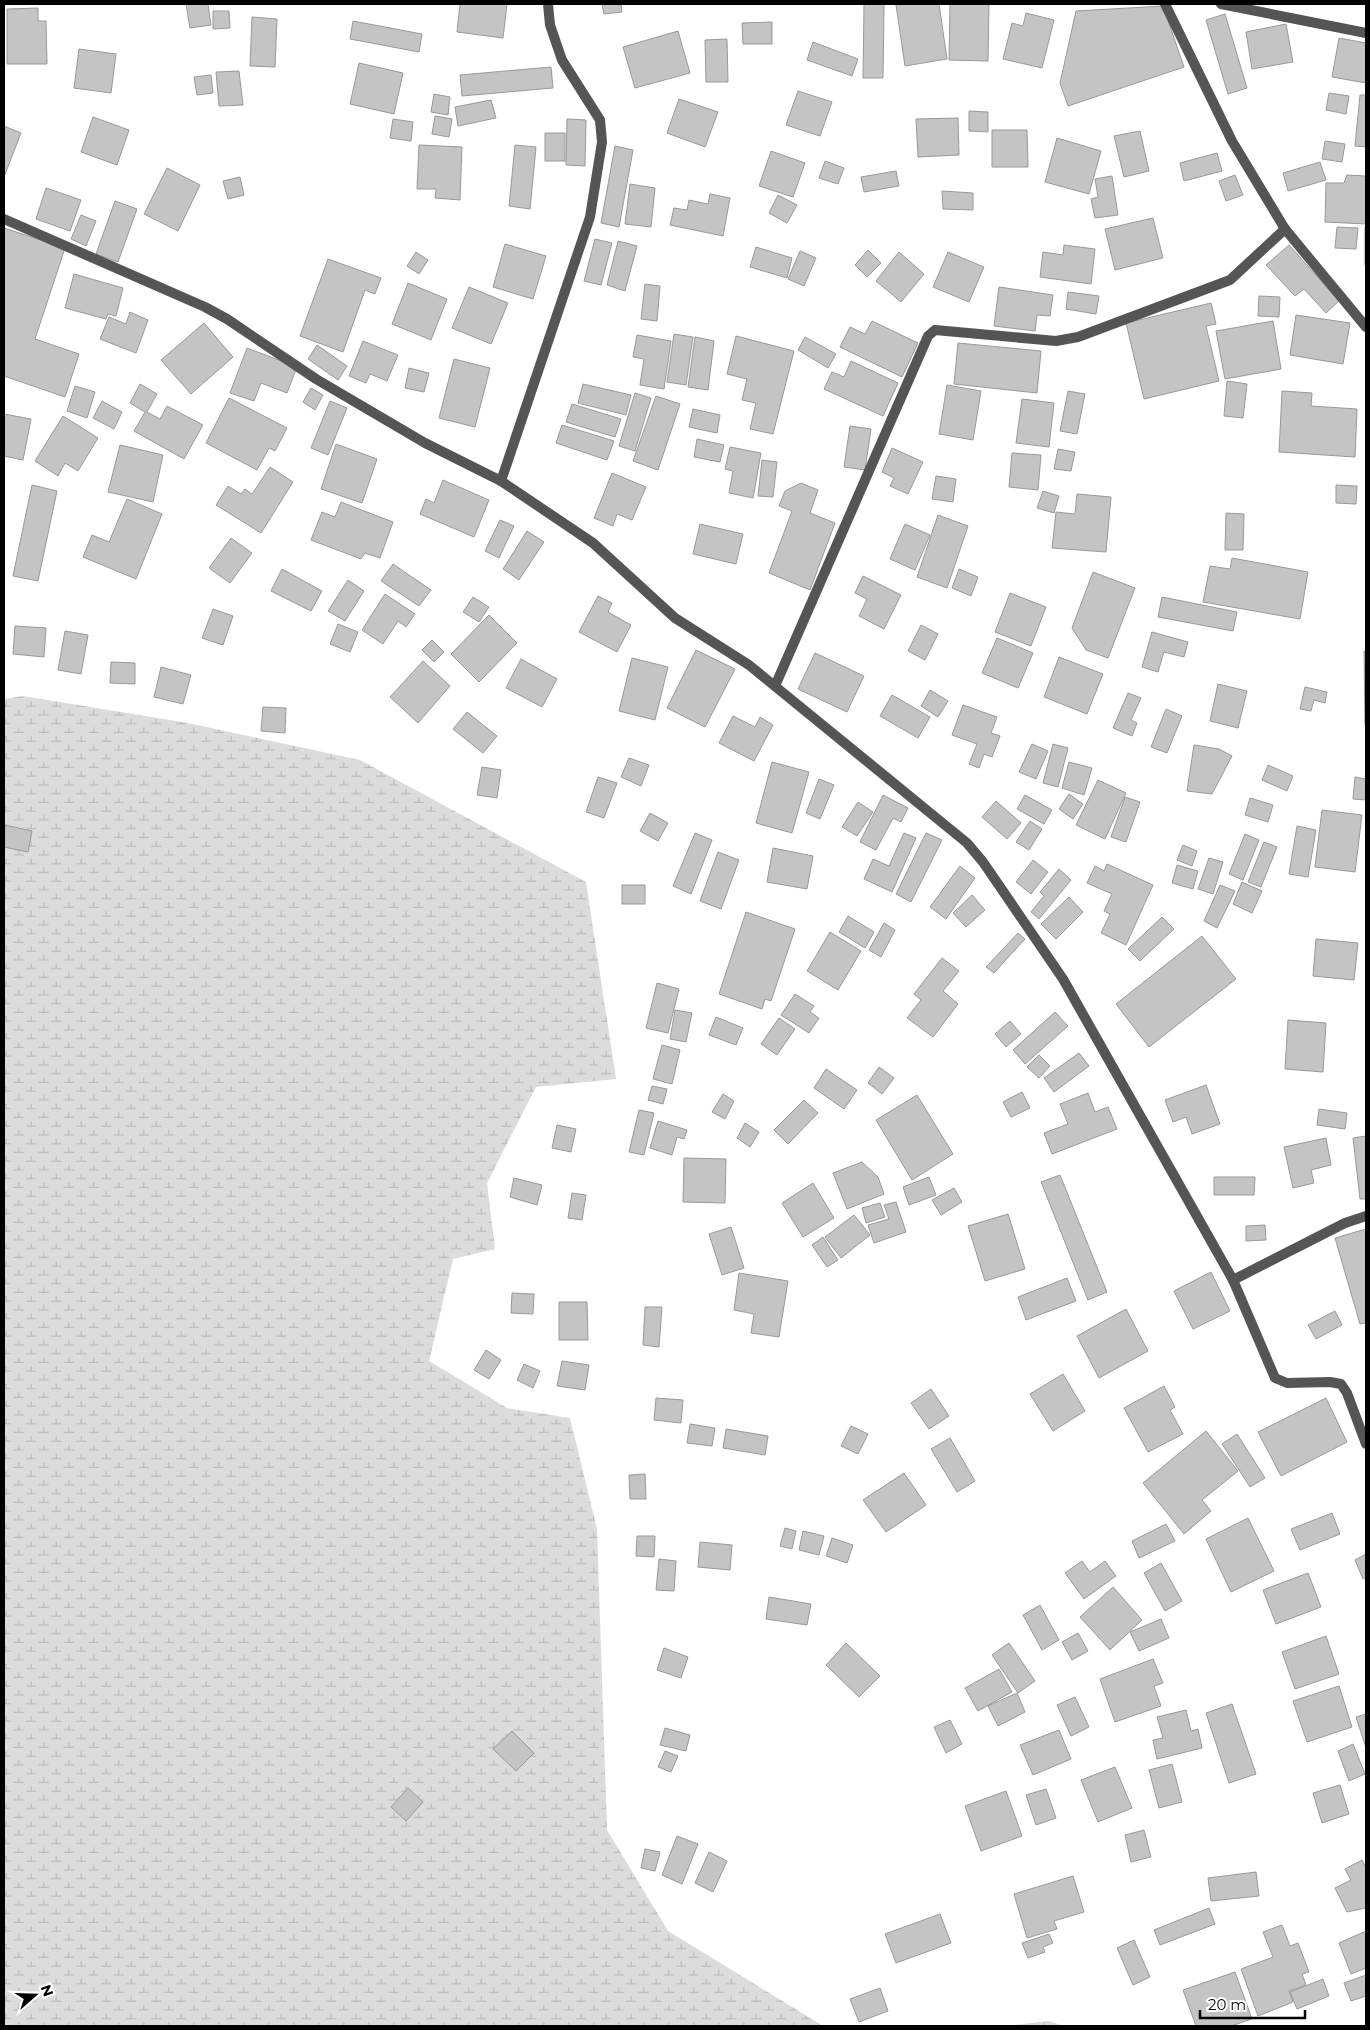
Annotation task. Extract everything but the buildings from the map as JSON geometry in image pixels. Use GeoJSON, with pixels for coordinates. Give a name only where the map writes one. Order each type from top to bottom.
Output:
{"type":"FeatureCollection","features":[{"type":"Feature","properties":{"kind":"street"},"geometry":{"type":"LineString","coordinates":[[501,481],[590,217],[602,142],[600,120],[562,60],[550,25],[548,4]]}},
{"type":"Feature","properties":{"kind":"street"},"geometry":{"type":"LineString","coordinates":[[1165,4],[1232,141],[1284,229],[1366,327]]}},
{"type":"Feature","properties":{"kind":"street"},"geometry":{"type":"LineString","coordinates":[[1221,4],[1366,33]]}},
{"type":"Feature","properties":{"kind":"street"},"geometry":{"type":"LineString","coordinates":[[4,219],[227,318],[316,379],[425,443],[501,481],[593,543],[675,618],[749,665],[967,843],[983,862],[1063,979],[1233,1280],[1275,1378],[1287,1383],[1330,1382],[1341,1384],[1347,1393],[1366,1444]]}},
{"type":"Feature","properties":{"kind":"street"},"geometry":{"type":"LineString","coordinates":[[775,686],[928,336],[935,330],[1056,340],[1078,337],[1230,280],[1284,229]]}},
{"type":"Feature","properties":{"kind":"street"},"geometry":{"type":"LineString","coordinates":[[1233,1280],[1345,1223],[1366,1216]]}},
{"type":"Feature","properties":{"kind":"green space"},"geometry":{"type":"Polygon","coordinates":[[[23,696],[188,723],[360,760],[586,882],[616,1079],[536,1087],[487,1183],[495,1249],[453,1259],[429,1361],[507,1408],[570,1418],[597,1529],[607,1830],[668,1931],[823,2026],[4,2026],[4,699],[23,696]]]}},
{"type":"Feature","properties":{"kind":"green space"},"geometry":{"type":"Polygon","coordinates":[[[1049,2021],[1064,2026],[1006,2026],[1049,2021]]]}}]}
